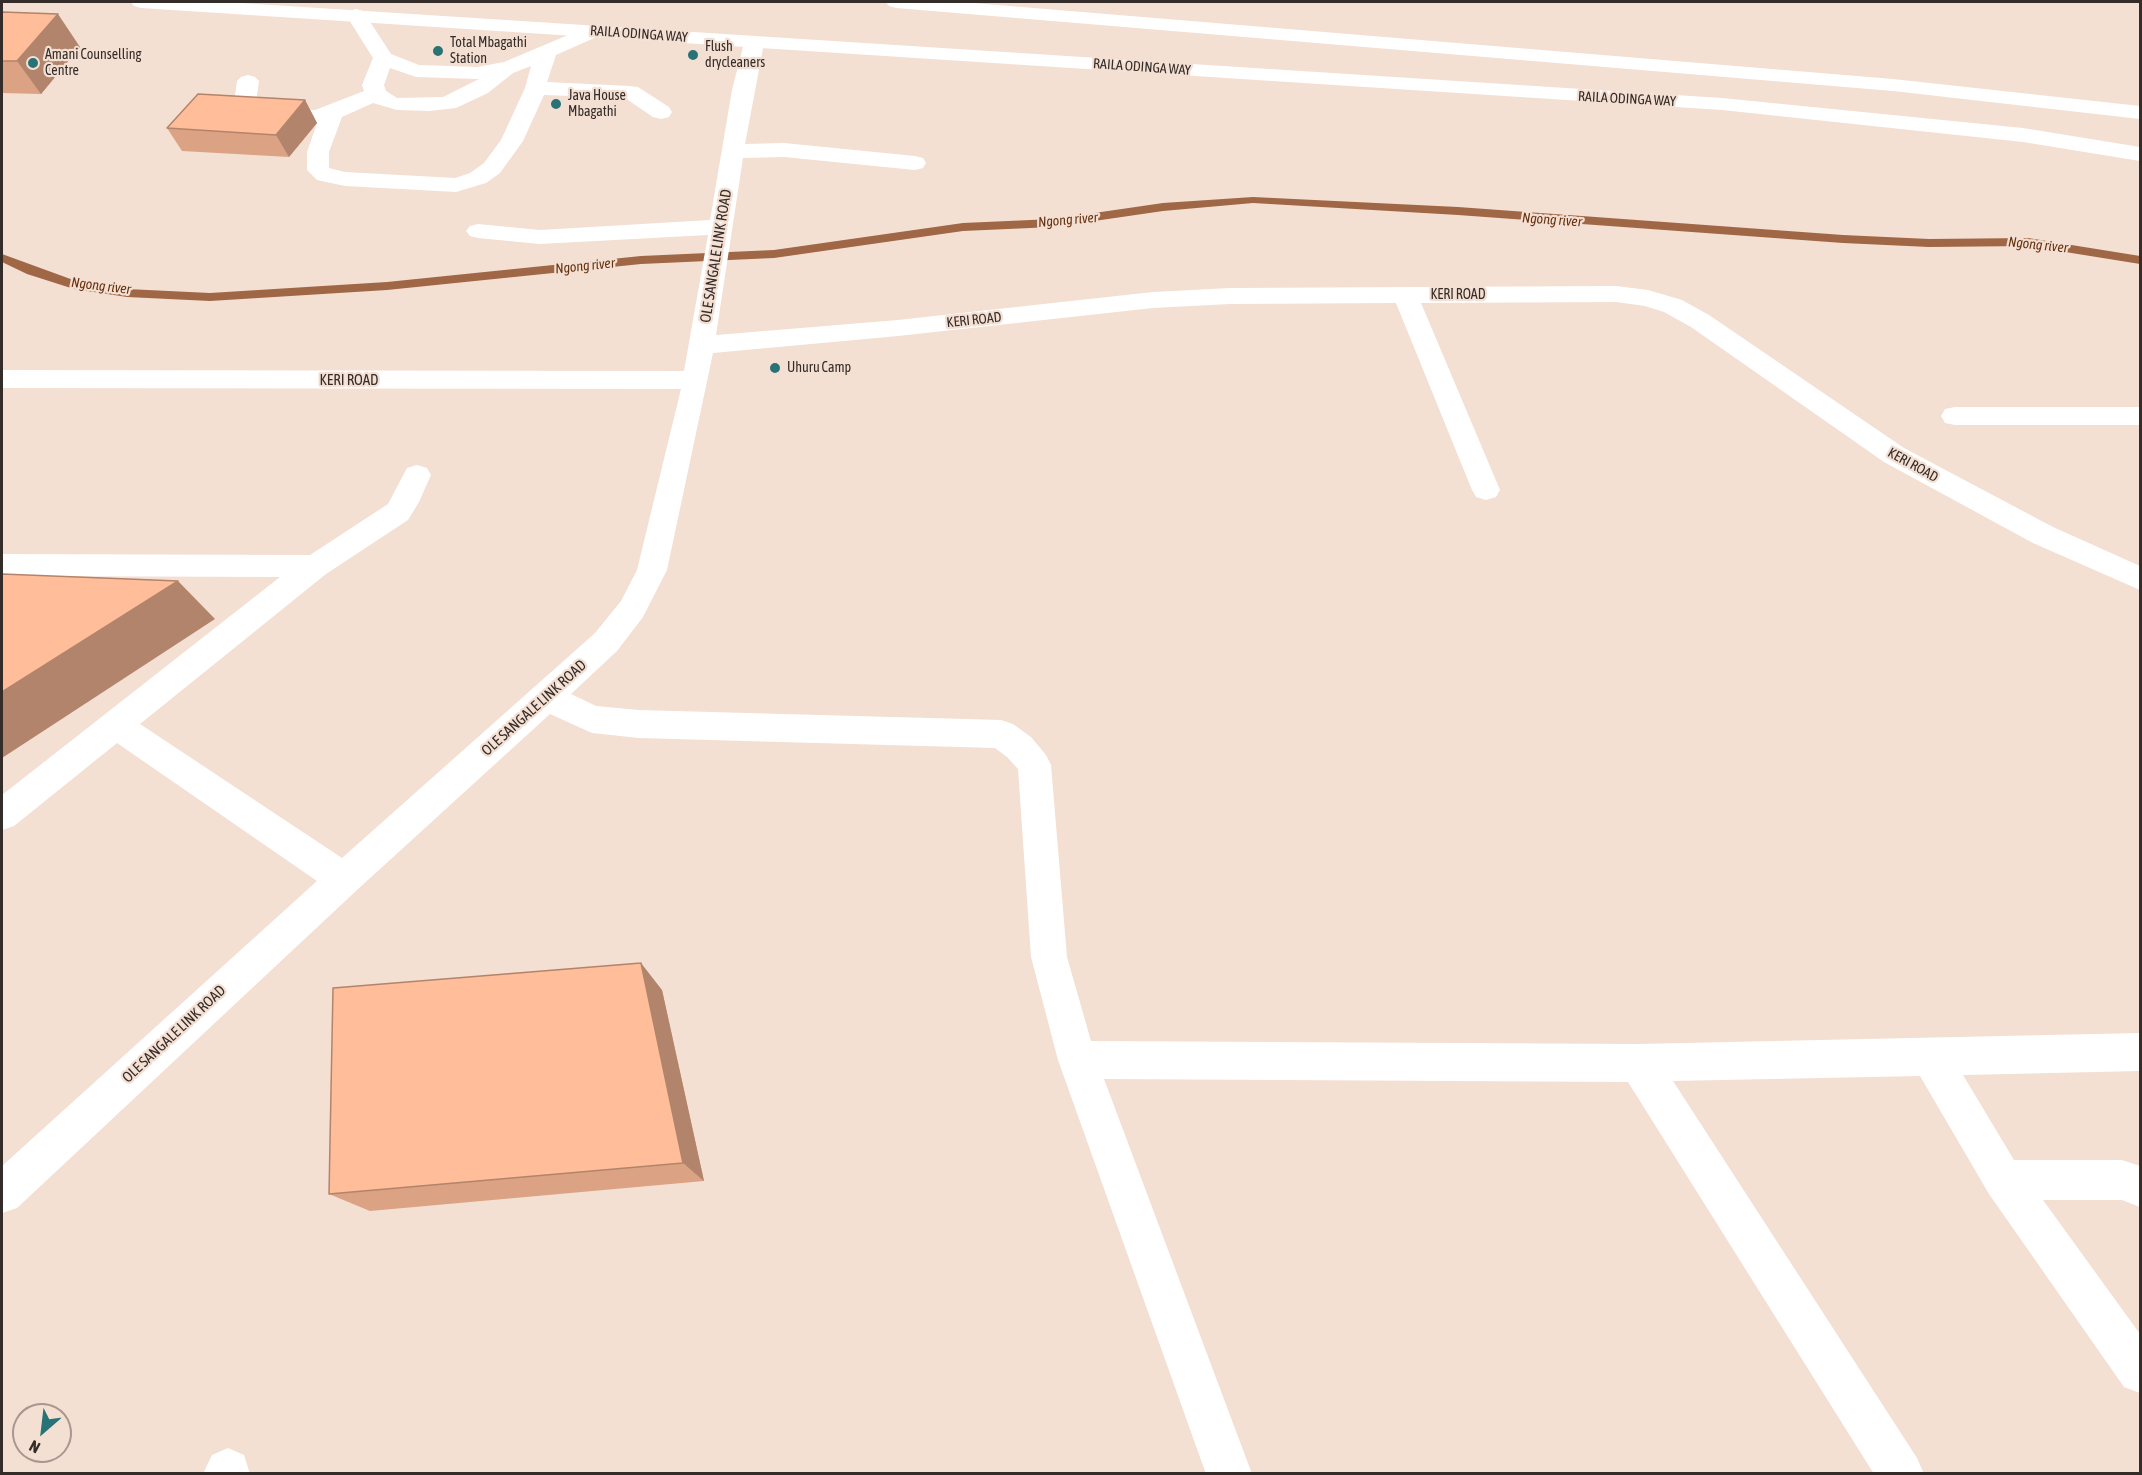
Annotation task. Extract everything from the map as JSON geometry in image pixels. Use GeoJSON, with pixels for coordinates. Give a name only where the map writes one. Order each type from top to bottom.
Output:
{"type":"FeatureCollection","features":[{"type":"Feature","properties":{"kind":"street","name":"RAILA ODINGA WAY"},"geometry":{"type":"LineString","coordinates":[[141,2],[1722,104],[2023,135],[2140,154]]}},
{"type":"Feature","properties":{"kind":"street"},"geometry":{"type":"LineString","coordinates":[[896,2],[1893,85],[2140,113]]}},
{"type":"Feature","properties":{"kind":"street"},"geometry":{"type":"LineString","coordinates":[[356,15],[383,58],[416,71],[477,73],[509,68]]}},
{"type":"Feature","properties":{"kind":"street"},"geometry":{"type":"LineString","coordinates":[[383,58],[373,85],[376,94],[384,101],[397,104],[448,103],[480,88],[509,68],[594,31]]}},
{"type":"Feature","properties":{"kind":"street","name":"OLE SANGALE LINK ROAD"},"geometry":{"type":"LineString","coordinates":[[2,1193],[547,697],[606,642],[633,609],[652,570],[696,380],[743,90],[754,43]]}},
{"type":"Feature","properties":{"kind":"street"},"geometry":{"type":"LineString","coordinates":[[1405,45],[1411,84]]}},
{"type":"Feature","properties":{"kind":"street"},"geometry":{"type":"LineString","coordinates":[[332,113],[318,152],[318,170],[325,175],[345,179],[456,184],[478,178],[492,168],[513,141],[536,88],[546,53]]}},
{"type":"Feature","properties":{"kind":"street"},"geometry":{"type":"LineString","coordinates":[[248,81],[245,102],[247,106],[259,113],[296,117],[315,117],[332,113],[376,94]]}},
{"type":"Feature","properties":{"kind":"street"},"geometry":{"type":"LineString","coordinates":[[536,88],[630,92],[661,112]]}},
{"type":"Feature","properties":{"kind":"street"},"geometry":{"type":"LineString","coordinates":[[733,151],[784,150],[915,163]]}},
{"type":"Feature","properties":{"kind":"street"},"geometry":{"type":"LineString","coordinates":[[478,231],[540,237],[720,227]]}},
{"type":"Feature","properties":{"kind":"street","name":"KERI ROAD"},"geometry":{"type":"LineString","coordinates":[[702,345],[898,328],[1154,300],[1616,294],[1648,298],[1673,306],[1700,321],[1894,455],[2043,535],[2140,579]]}},
{"type":"Feature","properties":{"kind":"street"},"geometry":{"type":"LineString","coordinates":[[1405,295],[1486,490]]}},
{"type":"Feature","properties":{"kind":"street","name":"KERI ROAD"},"geometry":{"type":"LineString","coordinates":[[2,379],[696,380]]}},
{"type":"Feature","properties":{"kind":"street"},"geometry":{"type":"LineString","coordinates":[[1955,416],[2140,416]]}},
{"type":"Feature","properties":{"kind":"street"},"geometry":{"type":"LineString","coordinates":[[2,815],[315,566],[398,512],[417,475]]}},
{"type":"Feature","properties":{"kind":"street"},"geometry":{"type":"LineString","coordinates":[[2,565],[315,566]]}},
{"type":"Feature","properties":{"kind":"street"},"geometry":{"type":"LineString","coordinates":[[547,697],[592,719],[639,724],[1001,734],[1019,747],[1034,765],[1049,957],[1077,1060],[1229,1473]]}},
{"type":"Feature","properties":{"kind":"street"},"geometry":{"type":"LineString","coordinates":[[116,725],[345,879]]}},
{"type":"Feature","properties":{"kind":"street"},"geometry":{"type":"LineString","coordinates":[[1077,1060],[1638,1062],[2140,1052]]}},
{"type":"Feature","properties":{"kind":"street"},"geometry":{"type":"LineString","coordinates":[[1930,1056],[2003,1180],[2140,1371]]}},
{"type":"Feature","properties":{"kind":"street"},"geometry":{"type":"LineString","coordinates":[[1638,1062],[1901,1473]]}},
{"type":"Feature","properties":{"kind":"street"},"geometry":{"type":"LineString","coordinates":[[2003,1180],[2121,1180],[2140,1186]]}},
{"type":"Feature","properties":{"kind":"building"},"geometry":{"type":"Polygon","coordinates":[[[2,12],[58,14],[17,61],[2,61],[2,12]]]}},
{"type":"Feature","properties":{"kind":"building"},"geometry":{"type":"Polygon","coordinates":[[[198,94],[305,100],[276,135],[167,128],[198,94]]]}},
{"type":"Feature","properties":{"kind":"building"},"geometry":{"type":"Polygon","coordinates":[[[2,574],[178,581],[2,692],[2,574]]]}},
{"type":"Feature","properties":{"kind":"building"},"geometry":{"type":"Polygon","coordinates":[[[641,963],[683,1163],[329,1194],[333,988],[641,963]]]}},
{"type":"Feature","properties":{"kind":"waterway","name":"Ngong river"},"geometry":{"type":"LineString","coordinates":[[2,258],[31,271],[74,285],[127,293],[210,297],[387,286],[641,260],[774,254],[963,227],[1053,223],[1163,207],[1253,200],[1458,211],[1843,239],[1929,243],[2028,242],[2140,260]]}},
{"type":"Feature","properties":{"kind":"place","name":"Total Mbagathi Station"},"geometry":{"type":"Point","coordinates":[438,51]}},
{"type":"Feature","properties":{"kind":"place","name":"Flush drycleaners"},"geometry":{"type":"Point","coordinates":[693,55]}},
{"type":"Feature","properties":{"kind":"place","name":"Amani Counselling Centre"},"geometry":{"type":"Point","coordinates":[33,63]}},
{"type":"Feature","properties":{"kind":"place","name":"Java House Mbagathi"},"geometry":{"type":"Point","coordinates":[556,104]}},
{"type":"Feature","properties":{"kind":"place","name":"Uhuru Camp"},"geometry":{"type":"Point","coordinates":[775,368]}}]}
